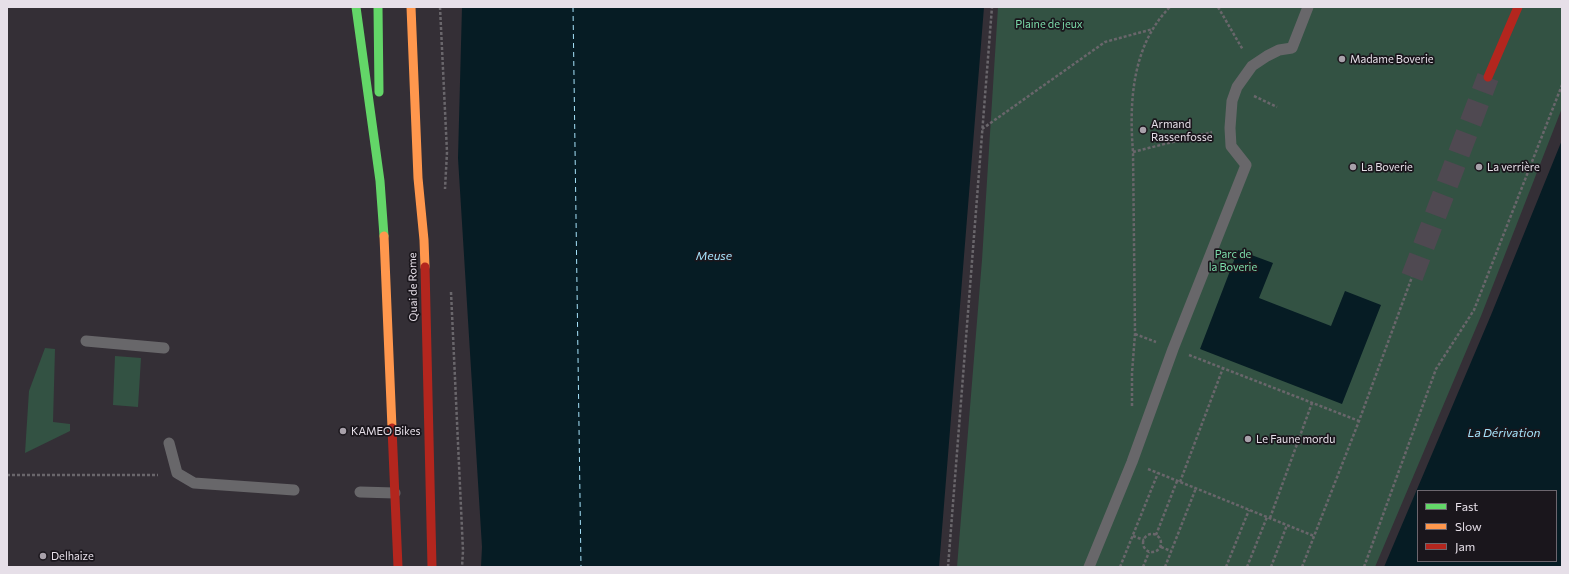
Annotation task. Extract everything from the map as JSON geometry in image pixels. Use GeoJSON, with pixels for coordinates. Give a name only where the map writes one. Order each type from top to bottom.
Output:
{"type":"FeatureCollection","features":[{"type":"Feature","properties":{"kind":"main road"},"geometry":{"type":"LineString","coordinates":[[356,7],[380,181]]}},
{"type":"Feature","properties":{"kind":"main road"},"geometry":{"type":"LineString","coordinates":[[378,7],[380,181],[396,493],[398,567]]}},
{"type":"Feature","properties":{"kind":"main road","name":"Quai de Rome"},"geometry":{"type":"LineString","coordinates":[[410,7],[418,178],[424,240],[432,567]]}},
{"type":"Feature","properties":{"kind":"main road"},"geometry":{"type":"LineString","coordinates":[[1488,77],[1518,7]]}},
{"type":"Feature","properties":{"kind":"lane"},"geometry":{"type":"LineString","coordinates":[[1089,567],[1132,462],[1173,349],[1246,165],[1231,146],[1230,128],[1232,102],[1237,88],[1252,66],[1279,50],[1292,48],[1308,7]]}},
{"type":"Feature","properties":{"kind":"lane"},"geometry":{"type":"LineString","coordinates":[[86,341],[164,348]]}},
{"type":"Feature","properties":{"kind":"lane"},"geometry":{"type":"LineString","coordinates":[[169,443],[176,473],[194,483],[294,490]]}},
{"type":"Feature","properties":{"kind":"lane"},"geometry":{"type":"LineString","coordinates":[[360,492],[396,493]]}},
{"type":"Feature","properties":{"kind":"path"},"geometry":{"type":"LineString","coordinates":[[440,7],[448,152],[444,194]]}},
{"type":"Feature","properties":{"kind":"path"},"geometry":{"type":"LineString","coordinates":[[948,567],[992,7]]}},
{"type":"Feature","properties":{"kind":"path"},"geometry":{"type":"LineString","coordinates":[[1132,410],[1132,373],[1135,334],[1133,152],[1131,126],[1134,79],[1140,58],[1153,29],[1170,7]]}},
{"type":"Feature","properties":{"kind":"path"},"geometry":{"type":"LineString","coordinates":[[1218,7],[1252,66]]}},
{"type":"Feature","properties":{"kind":"path"},"geometry":{"type":"LineString","coordinates":[[982,130],[1105,42],[1153,29]]}},
{"type":"Feature","properties":{"kind":"path"},"geometry":{"type":"LineString","coordinates":[[1364,567],[1436,369],[1474,310],[1562,85]]}},
{"type":"Feature","properties":{"kind":"path"},"geometry":{"type":"LineString","coordinates":[[1254,96],[1277,107]]}},
{"type":"Feature","properties":{"kind":"path"},"geometry":{"type":"LineString","coordinates":[[1133,152],[1230,128]]}},
{"type":"Feature","properties":{"kind":"path"},"geometry":{"type":"LineString","coordinates":[[1302,567],[1359,422],[1412,277]]}},
{"type":"Feature","properties":{"kind":"path"},"geometry":{"type":"LineString","coordinates":[[450,286],[463,544],[462,567]]}},
{"type":"Feature","properties":{"kind":"path"},"geometry":{"type":"LineString","coordinates":[[1135,334],[1359,422]]}},
{"type":"Feature","properties":{"kind":"path"},"geometry":{"type":"LineString","coordinates":[[1156,535],[1179,481],[1223,368]]}},
{"type":"Feature","properties":{"kind":"path"},"geometry":{"type":"LineString","coordinates":[[1247,567],[1268,518],[1312,404]]}},
{"type":"Feature","properties":{"kind":"path"},"geometry":{"type":"LineString","coordinates":[[7,475],[148,475],[176,473]]}},
{"type":"Feature","properties":{"kind":"path"},"geometry":{"type":"LineString","coordinates":[[1120,567],[1158,473],[1314,536]]}},
{"type":"Feature","properties":{"kind":"path"},"geometry":{"type":"LineString","coordinates":[[1165,567],[1196,488]]}},
{"type":"Feature","properties":{"kind":"path"},"geometry":{"type":"LineString","coordinates":[[1226,567],[1249,510]]}},
{"type":"Feature","properties":{"kind":"path"},"geometry":{"type":"LineString","coordinates":[[1271,567],[1288,525]]}},
{"type":"Feature","properties":{"kind":"path"},"geometry":{"type":"LineString","coordinates":[[1147,535],[1156,535],[1161,541],[1161,547],[1157,551],[1149,552],[1144,548],[1144,540],[1147,535]]}},
{"type":"Feature","properties":{"kind":"path"},"geometry":{"type":"LineString","coordinates":[[1133,536],[1144,540]]}},
{"type":"Feature","properties":{"kind":"path"},"geometry":{"type":"LineString","coordinates":[[1161,547],[1171,551]]}},
{"type":"Feature","properties":{"kind":"path"},"geometry":{"type":"LineString","coordinates":[[1143,567],[1149,552]]}},
{"type":"Feature","properties":{"kind":"green space","name":"Parc de la Boverie"},"geometry":{"type":"Polygon","coordinates":[[[998,7],[1562,7],[1562,108],[1481,316],[1375,567],[957,567],[982,260],[998,7]]]}},
{"type":"Feature","properties":{"kind":"green space"},"geometry":{"type":"Polygon","coordinates":[[[45,348],[55,349],[53,422],[70,424],[70,431],[25,453],[29,391],[45,348]]]}},
{"type":"Feature","properties":{"kind":"green space"},"geometry":{"type":"Polygon","coordinates":[[[115,356],[141,358],[138,407],[113,405],[115,356]]]}},
{"type":"Feature","properties":{"kind":"water","name":"Meuse"},"geometry":{"type":"Polygon","coordinates":[[[462,7],[984,7],[939,567],[481,567],[482,547],[458,158],[462,7]]]}},
{"type":"Feature","properties":{"kind":"water","name":"La Dérivation"},"geometry":{"type":"Polygon","coordinates":[[[1562,140],[1562,567],[1384,567],[1491,315],[1562,140]]]}},
{"type":"Feature","properties":{"kind":"water"},"geometry":{"type":"Polygon","coordinates":[[[1238,250],[1273,263],[1259,298],[1331,326],[1345,291],[1381,305],[1342,404],[1200,349],[1238,250]]]}},
{"type":"Feature","properties":{"kind":"ferry route"},"geometry":{"type":"LineString","coordinates":[[573,7],[581,567]]}},
{"type":"Feature","properties":{"kind":"tunnel"},"geometry":{"type":"LineString","coordinates":[[1412,277],[1488,77]]}},
{"type":"Feature","properties":{"kind":"traffic: fast"},"geometry":{"type":"LineString","coordinates":[[356,7],[380,181],[384,236]]}},
{"type":"Feature","properties":{"kind":"traffic: fast"},"geometry":{"type":"LineString","coordinates":[[378,7],[379,92]]}},
{"type":"Feature","properties":{"kind":"traffic: slow"},"geometry":{"type":"LineString","coordinates":[[411,7],[418,178],[425,267]]}},
{"type":"Feature","properties":{"kind":"traffic: slow"},"geometry":{"type":"LineString","coordinates":[[384,236],[392,428]]}},
{"type":"Feature","properties":{"kind":"traffic: jam"},"geometry":{"type":"LineString","coordinates":[[1488,77],[1518,7]]}},
{"type":"Feature","properties":{"kind":"traffic: jam"},"geometry":{"type":"LineString","coordinates":[[425,267],[432,567]]}},
{"type":"Feature","properties":{"kind":"traffic: jam"},"geometry":{"type":"LineString","coordinates":[[392,428],[398,567]]}},
{"type":"Feature","properties":{"kind":"place","name":"Madame Boverie"},"geometry":{"type":"Point","coordinates":[1342,59]}},
{"type":"Feature","properties":{"kind":"place","name":"Armand Rassenfosse"},"geometry":{"type":"Point","coordinates":[1143,130]}},
{"type":"Feature","properties":{"kind":"place","name":"La Boverie"},"geometry":{"type":"Point","coordinates":[1353,167]}},
{"type":"Feature","properties":{"kind":"place","name":"La verrière"},"geometry":{"type":"Point","coordinates":[1479,167]}},
{"type":"Feature","properties":{"kind":"place","name":"KAMEO Bikes"},"geometry":{"type":"Point","coordinates":[343,431]}},
{"type":"Feature","properties":{"kind":"place","name":"Le Faune mordu"},"geometry":{"type":"Point","coordinates":[1248,439]}},
{"type":"Feature","properties":{"kind":"place","name":"Delhaize"},"geometry":{"type":"Point","coordinates":[43,556]}},
{"type":"Feature","properties":{"kind":"park label","name":"Plaine de jeux"},"geometry":{"type":"Point","coordinates":[1049,24]}}]}
